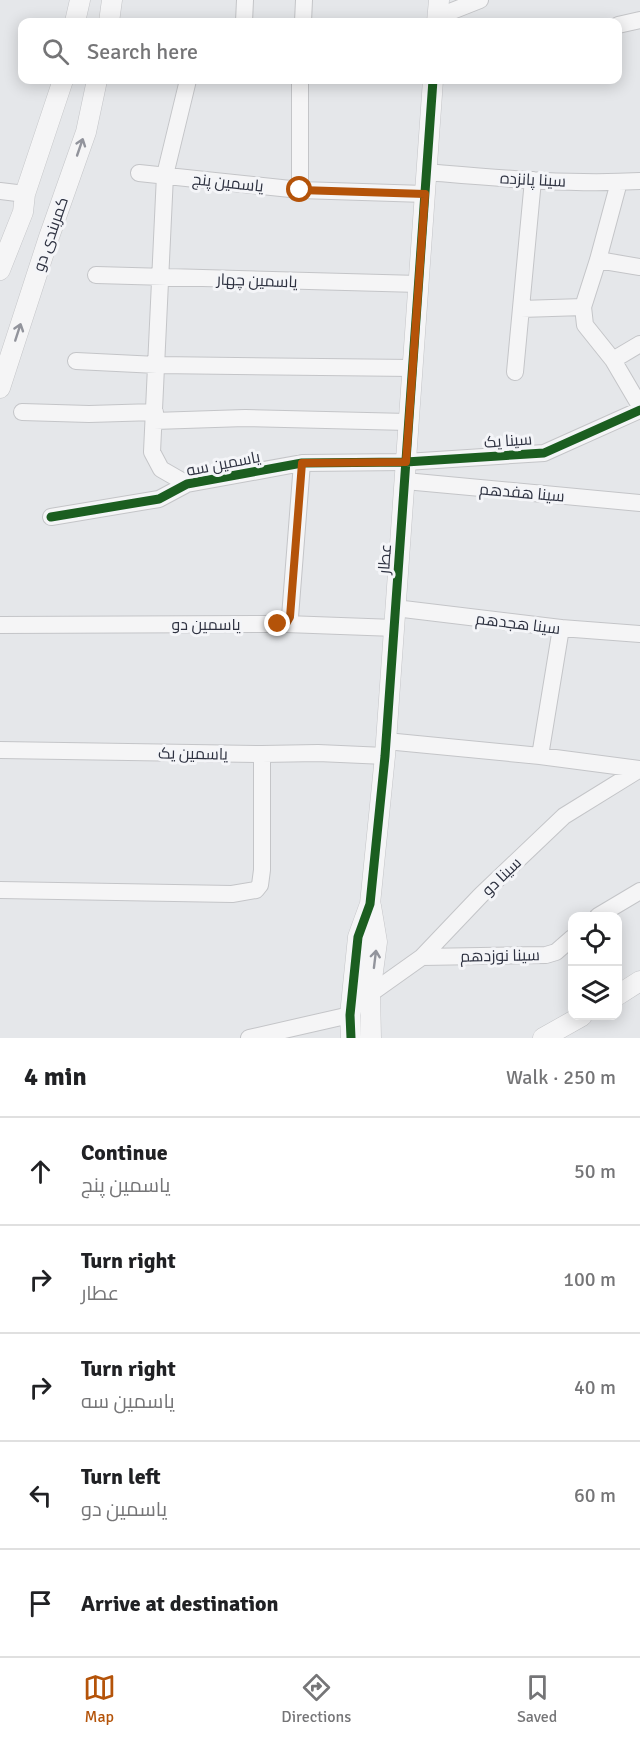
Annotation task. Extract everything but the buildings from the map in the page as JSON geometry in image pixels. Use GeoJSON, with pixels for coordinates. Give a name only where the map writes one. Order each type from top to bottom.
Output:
{"type":"FeatureCollection","features":[{"type":"Feature","properties":{"kind":"street"},"geometry":{"type":"LineString","coordinates":[[76,18],[80,0]]}},
{"type":"Feature","properties":{"kind":"street"},"geometry":{"type":"LineString","coordinates":[[110,18],[112,0]]}},
{"type":"Feature","properties":{"kind":"street"},"geometry":{"type":"LineString","coordinates":[[244,18],[245,0]]}},
{"type":"Feature","properties":{"kind":"street"},"geometry":{"type":"LineString","coordinates":[[303,18],[304,0]]}},
{"type":"Feature","properties":{"kind":"street"},"geometry":{"type":"LineString","coordinates":[[438,13],[480,0]]}},
{"type":"Feature","properties":{"kind":"street"},"geometry":{"type":"LineString","coordinates":[[622,24],[640,20]]}},
{"type":"Feature","properties":{"kind":"street","name":"کمربندی دو"},"geometry":{"type":"LineString","coordinates":[[0,270],[7,233],[23,212],[25,194],[62,84]]}},
{"type":"Feature","properties":{"kind":"street","name":"کمربندی دو"},"geometry":{"type":"LineString","coordinates":[[0,388],[86,132],[96,84]]}},
{"type":"Feature","properties":{"kind":"street"},"geometry":{"type":"LineString","coordinates":[[187,84],[165,175],[152,452],[161,470],[187,484]]}},
{"type":"Feature","properties":{"kind":"street"},"geometry":{"type":"LineString","coordinates":[[300,84],[300,190]]}},
{"type":"Feature","properties":{"kind":"street","name":"عطار"},"geometry":{"type":"LineString","coordinates":[[351,1038],[350,1015],[358,937],[370,904],[386,749],[433,84]]}},
{"type":"Feature","properties":{"kind":"street","name":"یاسمین پنج"},"geometry":{"type":"LineString","coordinates":[[139,172],[300,190],[425,194]]}},
{"type":"Feature","properties":{"kind":"street","name":"سینا پانزده"},"geometry":{"type":"LineString","coordinates":[[426,172],[533,180],[640,181]]}},
{"type":"Feature","properties":{"kind":"street"},"geometry":{"type":"LineString","coordinates":[[515,372],[533,180]]}},
{"type":"Feature","properties":{"kind":"street"},"geometry":{"type":"LineString","coordinates":[[619,182],[583,308],[585,325],[613,360],[640,408]]}},
{"type":"Feature","properties":{"kind":"street"},"geometry":{"type":"LineString","coordinates":[[0,191],[25,194]]}},
{"type":"Feature","properties":{"kind":"street"},"geometry":{"type":"LineString","coordinates":[[598,260],[640,267]]}},
{"type":"Feature","properties":{"kind":"street","name":"یاسمین چهار"},"geometry":{"type":"LineString","coordinates":[[96,275],[419,284]]}},
{"type":"Feature","properties":{"kind":"street"},"geometry":{"type":"LineString","coordinates":[[521,309],[583,308]]}},
{"type":"Feature","properties":{"kind":"street"},"geometry":{"type":"LineString","coordinates":[[613,360],[640,344]]}},
{"type":"Feature","properties":{"kind":"street"},"geometry":{"type":"LineString","coordinates":[[76,361],[157,365],[412,368]]}},
{"type":"Feature","properties":{"kind":"street","name":"سینا یک"},"geometry":{"type":"LineString","coordinates":[[405,472],[544,453],[640,408]]}},
{"type":"Feature","properties":{"kind":"street"},"geometry":{"type":"LineString","coordinates":[[22,411],[154,417],[408,422]]}},
{"type":"Feature","properties":{"kind":"street"},"geometry":{"type":"LineString","coordinates":[[286,624],[290,617],[302,463]]}},
{"type":"Feature","properties":{"kind":"street","name":"یاسمین سه"},"geometry":{"type":"LineString","coordinates":[[51,517],[159,499],[187,484],[302,463],[405,472]]}},
{"type":"Feature","properties":{"kind":"street","name":"سینا هفدهم"},"geometry":{"type":"LineString","coordinates":[[405,472],[640,503]]}},
{"type":"Feature","properties":{"kind":"street","name":"سینا هجدهم"},"geometry":{"type":"LineString","coordinates":[[395,608],[561,628],[640,634]]}},
{"type":"Feature","properties":{"kind":"street","name":"یاسمین دو"},"geometry":{"type":"LineString","coordinates":[[0,625],[286,624],[395,628]]}},
{"type":"Feature","properties":{"kind":"street"},"geometry":{"type":"LineString","coordinates":[[540,756],[561,628]]}},
{"type":"Feature","properties":{"kind":"street","name":"یاسمین یک"},"geometry":{"type":"LineString","coordinates":[[0,750],[262,754],[386,749],[540,756],[640,769]]}},
{"type":"Feature","properties":{"kind":"street"},"geometry":{"type":"LineString","coordinates":[[0,890],[232,894],[256,890],[260,885],[262,870],[262,754]]}},
{"type":"Feature","properties":{"kind":"street","name":"سینا دو"},"geometry":{"type":"LineString","coordinates":[[370,994],[422,957],[564,816],[640,769]]}},
{"type":"Feature","properties":{"kind":"street"},"geometry":{"type":"LineString","coordinates":[[605,912],[640,891]]}},
{"type":"Feature","properties":{"kind":"street","name":"عطار"},"geometry":{"type":"LineString","coordinates":[[370,904],[377,942],[370,994],[371,1038]]}},
{"type":"Feature","properties":{"kind":"street","name":"سینا نوزدهم"},"geometry":{"type":"LineString","coordinates":[[422,957],[546,955],[556,952],[568,942]]}},
{"type":"Feature","properties":{"kind":"street"},"geometry":{"type":"LineString","coordinates":[[249,1038],[350,1015]]}},
{"type":"Feature","properties":{"kind":"street"},"geometry":{"type":"LineString","coordinates":[[543,1038],[575,1020]]}},
{"type":"Feature","properties":{"kind":"cycle path"},"geometry":{"type":"LineString","coordinates":[[351,1038],[350,1015],[358,937],[370,904],[385,756],[433,84]]}},
{"type":"Feature","properties":{"kind":"cycle path"},"geometry":{"type":"LineString","coordinates":[[51,517],[159,499],[187,484],[302,463],[406,462],[544,453],[640,410]]}},
{"type":"Feature","properties":{"kind":"route"},"geometry":{"type":"LineString","coordinates":[[278,624],[286,624],[290,617],[302,463],[406,462],[425,194],[300,190]]}}]}
